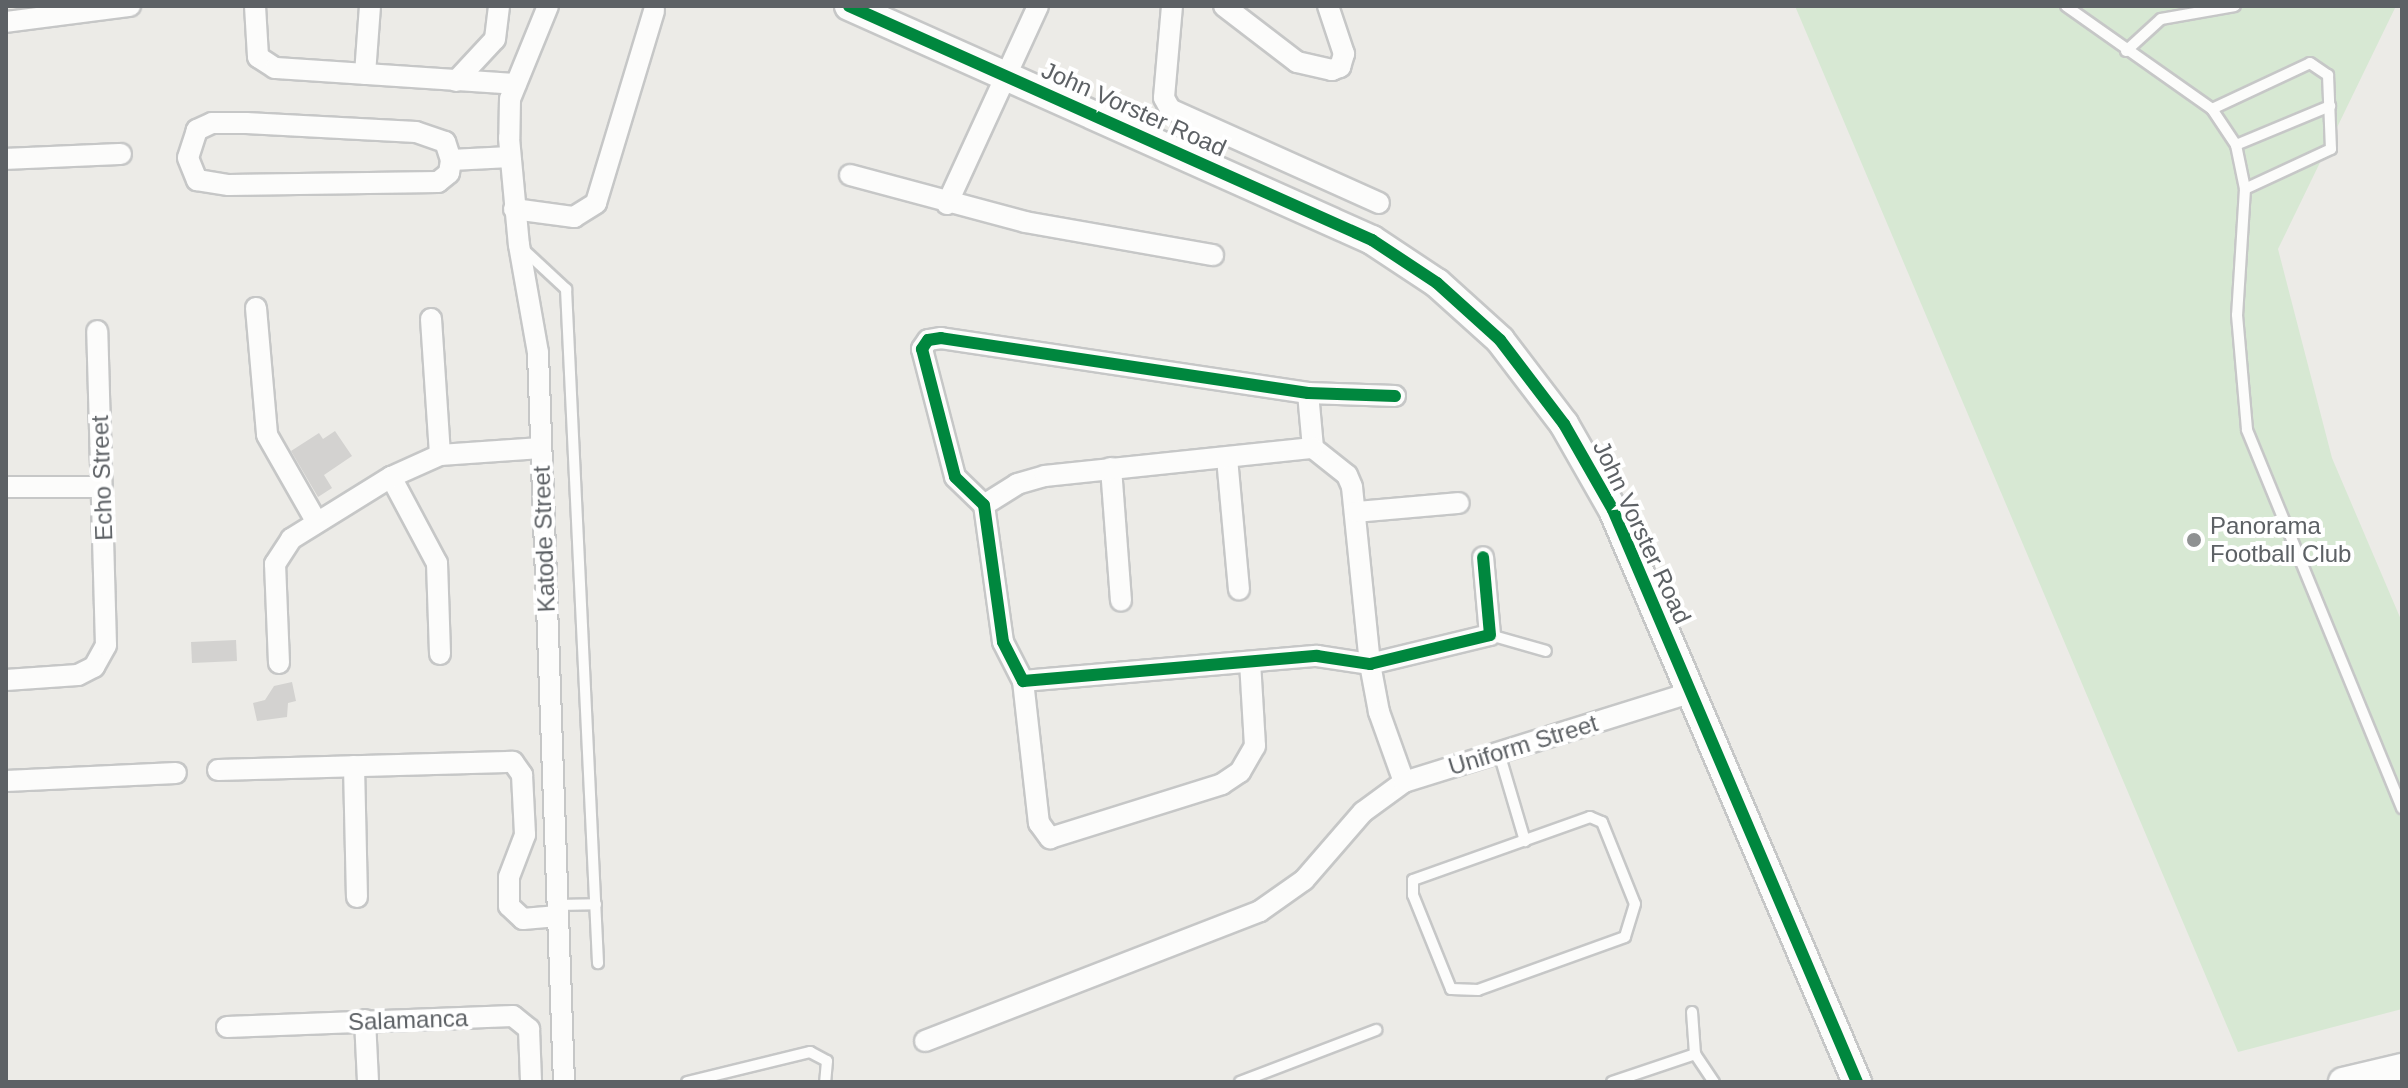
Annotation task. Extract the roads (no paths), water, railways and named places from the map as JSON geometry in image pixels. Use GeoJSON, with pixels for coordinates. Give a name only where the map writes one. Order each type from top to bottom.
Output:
{"type":"FeatureCollection","features":[{"type":"Feature","properties":{"kind":"street"},"geometry":{"type":"LineString","coordinates":[[6,22],[130,6]]}},
{"type":"Feature","properties":{"kind":"street"},"geometry":{"type":"LineString","coordinates":[[255,6],[253,41],[264,64],[294,71],[515,84]]}},
{"type":"Feature","properties":{"kind":"street"},"geometry":{"type":"LineString","coordinates":[[365,74],[370,6]]}},
{"type":"Feature","properties":{"kind":"street"},"geometry":{"type":"LineString","coordinates":[[456,81],[495,39],[499,6]]}},
{"type":"Feature","properties":{"kind":"street","name":"Katode Street"},"geometry":{"type":"LineString","coordinates":[[548,6],[515,84],[510,157],[519,245],[536,334],[564,1082]]}},
{"type":"Feature","properties":{"kind":"street","name":"John Vorster Road"},"geometry":{"type":"LineString","coordinates":[[849,6],[1372,240],[1437,283],[1480,319],[1519,360],[1582,452],[1631,551],[1857,1082]]}},
{"type":"Feature","properties":{"kind":"street"},"geometry":{"type":"LineString","coordinates":[[947,204],[1038,6]]}},
{"type":"Feature","properties":{"kind":"street"},"geometry":{"type":"LineString","coordinates":[[1172,6],[1164,98],[1170,109],[1379,203]]}},
{"type":"Feature","properties":{"kind":"street"},"geometry":{"type":"LineString","coordinates":[[1224,6],[1297,62],[1332,70],[1340,67],[1344,54],[1328,6]]}},
{"type":"Feature","properties":{"kind":"street"},"geometry":{"type":"LineString","coordinates":[[514,209],[574,217],[596,203],[654,11]]}},
{"type":"Feature","properties":{"kind":"street"},"geometry":{"type":"LineString","coordinates":[[212,123],[246,123],[416,132],[445,142],[451,160],[449,173],[438,182],[229,185],[197,180],[188,158],[197,130],[212,123]]}},
{"type":"Feature","properties":{"kind":"street"},"geometry":{"type":"LineString","coordinates":[[6,159],[121,154]]}},
{"type":"Feature","properties":{"kind":"street"},"geometry":{"type":"LineString","coordinates":[[451,160],[510,157]]}},
{"type":"Feature","properties":{"kind":"street"},"geometry":{"type":"LineString","coordinates":[[850,175],[947,204],[1213,255]]}},
{"type":"Feature","properties":{"kind":"street"},"geometry":{"type":"LineString","coordinates":[[256,308],[267,435],[316,521]]}},
{"type":"Feature","properties":{"kind":"street"},"geometry":{"type":"LineString","coordinates":[[431,319],[440,455]]}},
{"type":"Feature","properties":{"kind":"street","name":"Echo Street"},"geometry":{"type":"LineString","coordinates":[[6,680],[78,675],[94,667],[102,658],[108,625],[97,331]]}},
{"type":"Feature","properties":{"kind":"street"},"geometry":{"type":"LineString","coordinates":[[1250,663],[1255,746],[1240,772],[1222,784],[1050,838],[1039,823],[1023,681],[1003,642],[984,505],[955,477],[922,354],[928,340],[941,338],[1308,393],[1395,396]]}},
{"type":"Feature","properties":{"kind":"street"},"geometry":{"type":"LineString","coordinates":[[1308,393],[1313,448]]}},
{"type":"Feature","properties":{"kind":"street"},"geometry":{"type":"LineString","coordinates":[[279,663],[275,564],[284,546],[316,521],[391,477],[440,455],[541,448]]}},
{"type":"Feature","properties":{"kind":"street"},"geometry":{"type":"LineString","coordinates":[[984,505],[1031,479],[1313,448],[1347,475],[1356,512],[1370,664],[1379,712],[1404,782]]}},
{"type":"Feature","properties":{"kind":"street"},"geometry":{"type":"LineString","coordinates":[[1227,458],[1239,589]]}},
{"type":"Feature","properties":{"kind":"street"},"geometry":{"type":"LineString","coordinates":[[1111,468],[1121,601]]}},
{"type":"Feature","properties":{"kind":"street"},"geometry":{"type":"LineString","coordinates":[[391,477],[437,563],[440,654]]}},
{"type":"Feature","properties":{"kind":"street"},"geometry":{"type":"LineString","coordinates":[[6,487],[101,487]]}},
{"type":"Feature","properties":{"kind":"street"},"geometry":{"type":"LineString","coordinates":[[1356,512],[1459,503]]}},
{"type":"Feature","properties":{"kind":"street"},"geometry":{"type":"LineString","coordinates":[[1023,681],[1335,656],[1370,664],[1490,635],[1483,557]]}},
{"type":"Feature","properties":{"kind":"street","name":"Uniform Street"},"geometry":{"type":"LineString","coordinates":[[925,1041],[1260,911],[1304,880],[1363,812],[1404,782],[1690,693]]}},
{"type":"Feature","properties":{"kind":"street"},"geometry":{"type":"LineString","coordinates":[[218,770],[516,764],[522,775],[525,835],[509,877],[509,906],[523,919],[558,910]]}},
{"type":"Feature","properties":{"kind":"street"},"geometry":{"type":"LineString","coordinates":[[354,766],[357,897]]}},
{"type":"Feature","properties":{"kind":"street"},"geometry":{"type":"LineString","coordinates":[[6,781],[176,773]]}},
{"type":"Feature","properties":{"kind":"street","name":"Salamanca"},"geometry":{"type":"LineString","coordinates":[[227,1027],[518,1017],[529,1029],[531,1082]]}},
{"type":"Feature","properties":{"kind":"street"},"geometry":{"type":"LineString","coordinates":[[365,1020],[368,1082]]}},
{"type":"Feature","properties":{"kind":"street"},"geometry":{"type":"LineString","coordinates":[[2343,1082],[2402,1068]]}},
{"type":"Feature","properties":{"kind":"lane"},"geometry":{"type":"LineString","coordinates":[[2066,6],[2212,109],[2236,145],[2245,189],[2237,315],[2247,430],[2402,808]]}},
{"type":"Feature","properties":{"kind":"lane"},"geometry":{"type":"LineString","coordinates":[[2126,51],[2161,19],[2235,6]]}},
{"type":"Feature","properties":{"kind":"lane"},"geometry":{"type":"LineString","coordinates":[[2212,109],[2310,63],[2325,69],[2333,144],[2327,152],[2245,189]]}},
{"type":"Feature","properties":{"kind":"lane"},"geometry":{"type":"LineString","coordinates":[[2236,145],[2330,106]]}},
{"type":"Feature","properties":{"kind":"lane"},"geometry":{"type":"LineString","coordinates":[[519,245],[566,289],[598,963]]}},
{"type":"Feature","properties":{"kind":"lane"},"geometry":{"type":"LineString","coordinates":[[1490,635],[1546,651]]}},
{"type":"Feature","properties":{"kind":"lane"},"geometry":{"type":"LineString","coordinates":[[1499,753],[1525,841]]}},
{"type":"Feature","properties":{"kind":"lane"},"geometry":{"type":"LineString","coordinates":[[1590,817],[1600,818],[1635,904],[1631,927],[1608,947],[1478,990],[1457,992],[1444,981],[1413,895],[1413,880],[1525,841],[1590,817]]}},
{"type":"Feature","properties":{"kind":"lane"},"geometry":{"type":"LineString","coordinates":[[558,910],[596,904]]}},
{"type":"Feature","properties":{"kind":"lane"},"geometry":{"type":"LineString","coordinates":[[1692,1012],[1695,1054],[1714,1082]]}},
{"type":"Feature","properties":{"kind":"lane"},"geometry":{"type":"LineString","coordinates":[[1240,1082],[1376,1030]]}},
{"type":"Feature","properties":{"kind":"lane"},"geometry":{"type":"LineString","coordinates":[[687,1082],[810,1052],[827,1061],[825,1082]]}},
{"type":"Feature","properties":{"kind":"lane"},"geometry":{"type":"LineString","coordinates":[[1612,1082],[1695,1054]]}},
{"type":"Feature","properties":{"kind":"place","name":"Panorama Football Club"},"geometry":{"type":"Point","coordinates":[2194,540]}}]}
